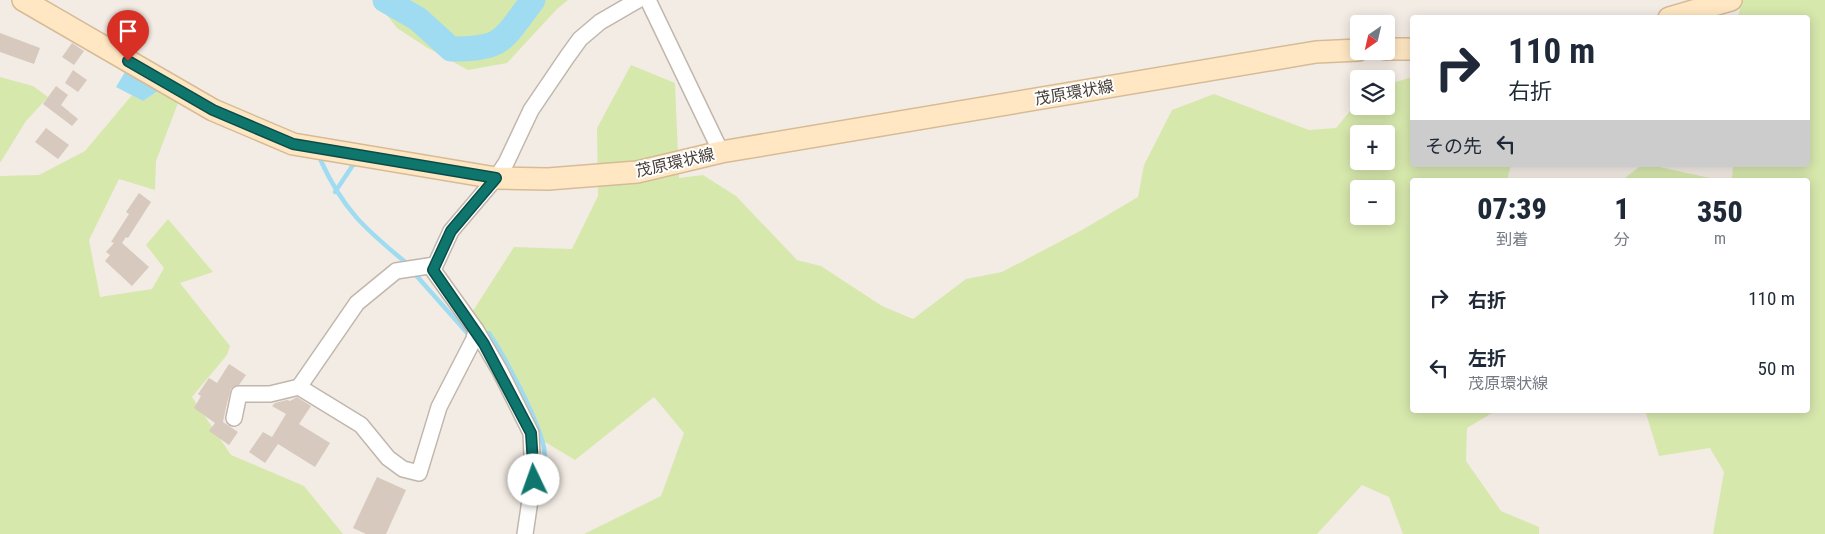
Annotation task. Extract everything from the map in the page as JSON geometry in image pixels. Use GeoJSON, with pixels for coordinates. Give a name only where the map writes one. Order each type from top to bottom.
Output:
{"type":"FeatureCollection","features":[{"type":"Feature","properties":{"kind":"main road","name":"茂原環状線"},"geometry":{"type":"LineString","coordinates":[[23,0],[213,110],[293,144],[496,178],[548,179],[637,172],[721,152],[1316,52],[1350,50]]}},
{"type":"Feature","properties":{"kind":"main road"},"geometry":{"type":"LineString","coordinates":[[1679,15],[1731,0]]}},
{"type":"Feature","properties":{"kind":"main road"},"geometry":{"type":"LineString","coordinates":[[1395,50],[1410,49]]}},
{"type":"Feature","properties":{"kind":"street"},"geometry":{"type":"LineString","coordinates":[[525,534],[534,480],[531,433],[500,370],[476,330],[441,285],[433,270],[451,231],[496,178],[506,163],[531,110],[580,39],[600,22],[638,0]]}},
{"type":"Feature","properties":{"kind":"street"},"geometry":{"type":"LineString","coordinates":[[648,0],[721,152]]}},
{"type":"Feature","properties":{"kind":"street"},"geometry":{"type":"LineString","coordinates":[[234,418],[239,394],[270,394],[299,387],[357,303],[396,271],[435,265]]}},
{"type":"Feature","properties":{"kind":"street"},"geometry":{"type":"LineString","coordinates":[[299,387],[361,425],[388,458],[403,469],[419,473],[439,407],[474,340],[476,330]]}},
{"type":"Feature","properties":{"kind":"green space"},"geometry":{"type":"Polygon","coordinates":[[[375,0],[568,0],[557,9],[507,63],[468,70],[426,47],[397,28],[375,0]]]}},
{"type":"Feature","properties":{"kind":"green space"},"geometry":{"type":"Polygon","coordinates":[[[1742,0],[1825,0],[1825,534],[1713,534],[1724,472],[1710,448],[1659,456],[1646,413],[1810,413],[1810,178],[1732,178],[1733,167],[1810,167],[1810,15],[1738,15],[1742,0]]]}},
{"type":"Feature","properties":{"kind":"green space"},"geometry":{"type":"Polygon","coordinates":[[[631,65],[675,83],[679,178],[703,175],[736,196],[797,260],[821,266],[882,306],[913,319],[966,279],[1002,272],[1082,230],[1138,197],[1144,165],[1172,110],[1214,94],[1309,130],[1336,128],[1350,111],[1350,115],[1395,115],[1395,82],[1410,78],[1410,167],[1510,167],[1508,178],[1410,178],[1410,413],[1492,413],[1467,428],[1466,461],[1501,511],[1539,527],[1539,534],[1403,534],[1389,497],[1362,485],[1317,534],[584,534],[661,496],[684,433],[654,397],[575,460],[545,442],[538,444],[495,345],[471,314],[514,247],[572,249],[598,196],[597,128],[631,65]]]}},
{"type":"Feature","properties":{"kind":"green space"},"geometry":{"type":"Polygon","coordinates":[[[0,77],[33,86],[48,97],[26,121],[0,163],[0,77]]]}},
{"type":"Feature","properties":{"kind":"green space"},"geometry":{"type":"Polygon","coordinates":[[[158,91],[178,103],[156,161],[155,190],[119,179],[89,240],[100,297],[152,289],[164,268],[146,245],[168,219],[213,272],[180,283],[230,346],[227,355],[192,397],[231,455],[304,486],[343,534],[0,534],[0,176],[39,175],[85,151],[132,95],[143,101],[158,91]]]}},
{"type":"Feature","properties":{"kind":"green space"},"geometry":{"type":"Polygon","coordinates":[[[1639,167],[1659,167],[1710,178],[1626,178],[1639,167]]]}},
{"type":"Feature","properties":{"kind":"water"},"geometry":{"type":"Polygon","coordinates":[[[125,72],[158,91],[143,101],[116,87],[125,72]]]}},
{"type":"Feature","properties":{"kind":"building"},"geometry":{"type":"Polygon","coordinates":[[[0,33],[40,48],[34,64],[0,52],[0,33]]]}},
{"type":"Feature","properties":{"kind":"building"},"geometry":{"type":"Polygon","coordinates":[[[72,43],[84,51],[74,65],[62,57],[72,43]]]}},
{"type":"Feature","properties":{"kind":"building"},"geometry":{"type":"Polygon","coordinates":[[[73,70],[87,80],[78,92],[65,83],[73,70]]]}},
{"type":"Feature","properties":{"kind":"building"},"geometry":{"type":"Polygon","coordinates":[[[56,86],[68,95],[61,105],[78,119],[72,126],[43,104],[56,86]]]}},
{"type":"Feature","properties":{"kind":"building"},"geometry":{"type":"Polygon","coordinates":[[[46,128],[69,145],[58,159],[35,142],[46,128]]]}},
{"type":"Feature","properties":{"kind":"building"},"geometry":{"type":"Polygon","coordinates":[[[139,193],[151,202],[128,238],[126,237],[122,243],[149,267],[132,286],[105,261],[110,255],[106,252],[114,243],[111,242],[129,214],[126,212],[139,193]]]}},
{"type":"Feature","properties":{"kind":"building"},"geometry":{"type":"Polygon","coordinates":[[[229,364],[246,375],[239,385],[231,389],[227,403],[223,422],[238,432],[229,445],[209,431],[215,423],[194,408],[201,396],[198,394],[209,378],[217,383],[229,364]]]}},
{"type":"Feature","properties":{"kind":"building"},"geometry":{"type":"Polygon","coordinates":[[[297,397],[311,406],[299,424],[330,443],[315,467],[278,444],[265,463],[249,452],[263,432],[272,437],[286,414],[272,406],[275,403],[290,401],[297,397]]]}},
{"type":"Feature","properties":{"kind":"building"},"geometry":{"type":"Polygon","coordinates":[[[377,477],[406,490],[386,534],[366,534],[353,528],[377,477]]]}},
{"type":"Feature","properties":{"kind":"waterway"},"geometry":{"type":"LineString","coordinates":[[385,0],[418,19],[451,49],[482,47],[501,40],[515,25],[533,0]]}},
{"type":"Feature","properties":{"kind":"waterway"},"geometry":{"type":"LineString","coordinates":[[321,161],[346,205],[366,228],[404,261]]}},
{"type":"Feature","properties":{"kind":"waterway"},"geometry":{"type":"LineString","coordinates":[[335,192],[353,165]]}},
{"type":"Feature","properties":{"kind":"waterway"},"geometry":{"type":"LineString","coordinates":[[414,273],[469,335]]}},
{"type":"Feature","properties":{"kind":"waterway"},"geometry":{"type":"LineString","coordinates":[[489,333],[521,389],[541,436],[545,455],[544,470],[536,506]]}},
{"type":"Feature","properties":{"kind":"route"},"geometry":{"type":"LineString","coordinates":[[128,61],[213,110],[256,130],[293,144],[330,152],[496,178],[451,231],[433,270],[441,285],[476,330],[500,370],[531,433],[534,480]]}}]}
